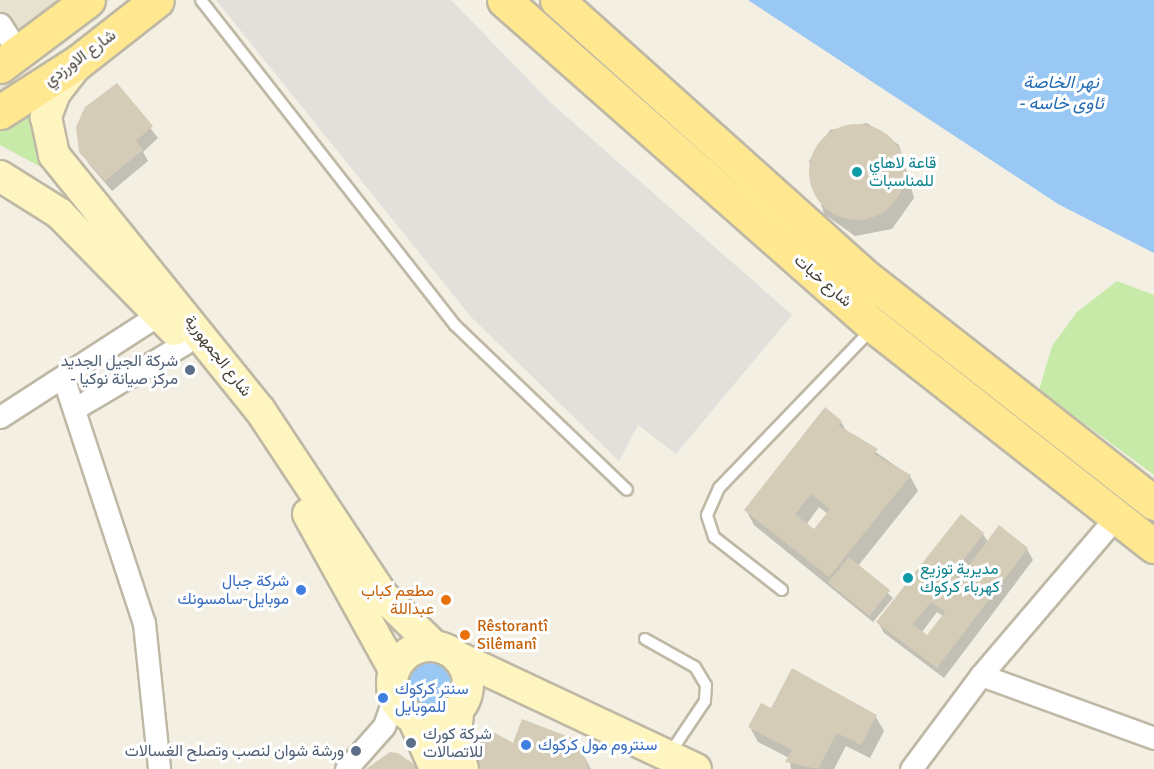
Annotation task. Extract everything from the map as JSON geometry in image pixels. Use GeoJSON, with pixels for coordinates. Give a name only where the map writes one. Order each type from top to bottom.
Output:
{"type":"FeatureCollection","features":[{"type":"Feature","properties":{"kind":"main road"},"geometry":{"type":"LineString","coordinates":[[10,61],[88,0]]}},
{"type":"Feature","properties":{"kind":"main road","name":"شارع الاورزدي"},"geometry":{"type":"LineString","coordinates":[[0,112],[78,62],[157,0]]}},
{"type":"Feature","properties":{"kind":"main road","name":"شارع خبات"},"geometry":{"type":"LineString","coordinates":[[504,0],[874,326],[1115,518],[1154,546]]}},
{"type":"Feature","properties":{"kind":"main road","name":"شارع خبات"},"geometry":{"type":"LineString","coordinates":[[557,0],[862,274],[1154,503]]}},
{"type":"Feature","properties":{"kind":"street"},"geometry":{"type":"LineString","coordinates":[[0,24],[10,61]]}},
{"type":"Feature","properties":{"kind":"street","name":"شارع الجمهورية"},"geometry":{"type":"LineString","coordinates":[[78,62],[49,105],[45,130],[54,155],[260,410],[383,596],[445,651]]}},
{"type":"Feature","properties":{"kind":"street","name":"شارع الجمهورية"},"geometry":{"type":"LineString","coordinates":[[0,176],[59,213],[185,343],[293,491],[361,601],[400,695],[435,769]]}},
{"type":"Feature","properties":{"kind":"street"},"geometry":{"type":"LineString","coordinates":[[0,417],[159,314]]}},
{"type":"Feature","properties":{"kind":"street"},"geometry":{"type":"LineString","coordinates":[[74,409],[185,343]]}},
{"type":"Feature","properties":{"kind":"street"},"geometry":{"type":"LineString","coordinates":[[63,377],[144,622],[159,769]]}},
{"type":"Feature","properties":{"kind":"street"},"geometry":{"type":"LineString","coordinates":[[911,769],[981,675],[1115,518]]}},
{"type":"Feature","properties":{"kind":"street"},"geometry":{"type":"LineString","coordinates":[[346,769],[384,726],[400,695],[411,651],[445,651],[662,762]]}},
{"type":"Feature","properties":{"kind":"street"},"geometry":{"type":"LineString","coordinates":[[445,651],[467,677],[461,705],[463,769]]}},
{"type":"Feature","properties":{"kind":"street"},"geometry":{"type":"LineString","coordinates":[[981,675],[1154,738]]}},
{"type":"Feature","properties":{"kind":"street"},"geometry":{"type":"LineString","coordinates":[[400,695],[436,722],[461,705],[522,697],[662,762],[696,769]]}},
{"type":"Feature","properties":{"kind":"lane"},"geometry":{"type":"LineString","coordinates":[[201,0],[455,326],[627,490]]}},
{"type":"Feature","properties":{"kind":"lane"},"geometry":{"type":"LineString","coordinates":[[782,590],[714,537],[707,515],[719,488],[874,326]]}},
{"type":"Feature","properties":{"kind":"lane"},"geometry":{"type":"LineString","coordinates":[[645,639],[695,667],[706,684],[705,701],[662,762]]}},
{"type":"Feature","properties":{"kind":"shaded area"},"geometry":{"type":"Polygon","coordinates":[[[0,0],[110,0],[0,92],[0,0]]]}},
{"type":"Feature","properties":{"kind":"shaded area"},"geometry":{"type":"Polygon","coordinates":[[[216,0],[451,0],[551,103],[792,315],[676,454],[638,425],[619,461],[471,317],[216,0]]]}},
{"type":"Feature","properties":{"kind":"green space"},"geometry":{"type":"Polygon","coordinates":[[[37,104],[54,174],[0,145],[0,120],[37,104]]]}},
{"type":"Feature","properties":{"kind":"green space"},"geometry":{"type":"Polygon","coordinates":[[[1117,281],[1154,295],[1154,475],[1039,390],[1052,346],[1077,312],[1117,281]]]}},
{"type":"Feature","properties":{"kind":"water","name":"نهر الخاصة - ئاوی خاسە"},"geometry":{"type":"Polygon","coordinates":[[[748,0],[1154,0],[1154,253],[1058,204],[748,0]]]}},
{"type":"Feature","properties":{"kind":"water"},"geometry":{"type":"Polygon","coordinates":[[[429,654],[440,656],[453,667],[458,683],[456,694],[445,707],[429,712],[418,710],[405,699],[400,683],[402,672],[413,659],[429,654]]]}},
{"type":"Feature","properties":{"kind":"building"},"geometry":{"type":"Polygon","coordinates":[[[117,83],[153,126],[136,141],[143,150],[105,181],[79,152],[76,127],[85,107],[117,83]]]}},
{"type":"Feature","properties":{"kind":"building","name":"قاعة لاهاي للمناسبات"},"geometry":{"type":"Polygon","coordinates":[[[848,124],[866,124],[884,132],[897,145],[905,163],[902,191],[884,212],[866,220],[848,220],[830,212],[817,199],[809,181],[809,163],[817,145],[830,132],[848,124]]]}},
{"type":"Feature","properties":{"kind":"building"},"geometry":{"type":"Polygon","coordinates":[[[825,407],[842,421],[838,425],[878,449],[874,454],[911,475],[829,577],[744,510],[825,407]],[[811,494],[795,514],[814,529],[830,509],[811,494]]]}},
{"type":"Feature","properties":{"kind":"building"},"geometry":{"type":"Polygon","coordinates":[[[961,514],[984,533],[953,574],[959,579],[999,525],[1028,548],[937,668],[876,622],[961,514]],[[931,602],[913,624],[927,635],[945,612],[931,602]]]}},
{"type":"Feature","properties":{"kind":"building"},"geometry":{"type":"Polygon","coordinates":[[[849,557],[890,590],[869,616],[828,583],[849,557]]]}},
{"type":"Feature","properties":{"kind":"building"},"geometry":{"type":"Polygon","coordinates":[[[792,668],[877,715],[861,745],[837,733],[818,769],[785,762],[792,750],[748,727],[761,703],[771,708],[792,668]]]}},
{"type":"Feature","properties":{"kind":"building","name":"سنتروم مول كركوك"},"geometry":{"type":"Polygon","coordinates":[[[522,719],[577,740],[589,769],[473,769],[474,742],[493,732],[513,743],[522,719]]]}},
{"type":"Feature","properties":{"kind":"building"},"geometry":{"type":"Polygon","coordinates":[[[390,752],[398,753],[421,769],[366,769],[390,752]]]}},
{"type":"Feature","properties":{"kind":"place","name":"قاعة لاهاي للمناسبات"},"geometry":{"type":"Point","coordinates":[857,172]}},
{"type":"Feature","properties":{"kind":"place","name":"شركة الجيل الجديد - مركز صيانة نوكيا"},"geometry":{"type":"Point","coordinates":[190,370]}},
{"type":"Feature","properties":{"kind":"place","name":"مديرية توزيع كهرباء كركوك"},"geometry":{"type":"Point","coordinates":[908,578]}},
{"type":"Feature","properties":{"kind":"place","name":"شركة جبال موبايل-سامسونك"},"geometry":{"type":"Point","coordinates":[301,590]}},
{"type":"Feature","properties":{"kind":"place","name":"مطعم كباب عبداللة"},"geometry":{"type":"Point","coordinates":[446,600]}},
{"type":"Feature","properties":{"kind":"place","name":"Rêstorantî Silêmanî"},"geometry":{"type":"Point","coordinates":[465,635]}},
{"type":"Feature","properties":{"kind":"place","name":"سنتر كركوك للموبايل"},"geometry":{"type":"Point","coordinates":[383,698]}},
{"type":"Feature","properties":{"kind":"place","name":"شركة كورك للاتصالات"},"geometry":{"type":"Point","coordinates":[411,743]}},
{"type":"Feature","properties":{"kind":"place","name":"سنتروم مول كركوك"},"geometry":{"type":"Point","coordinates":[526,745]}},
{"type":"Feature","properties":{"kind":"place","name":"ورشة شوان لنصب وتصلح الغسالات"},"geometry":{"type":"Point","coordinates":[356,751]}}]}
